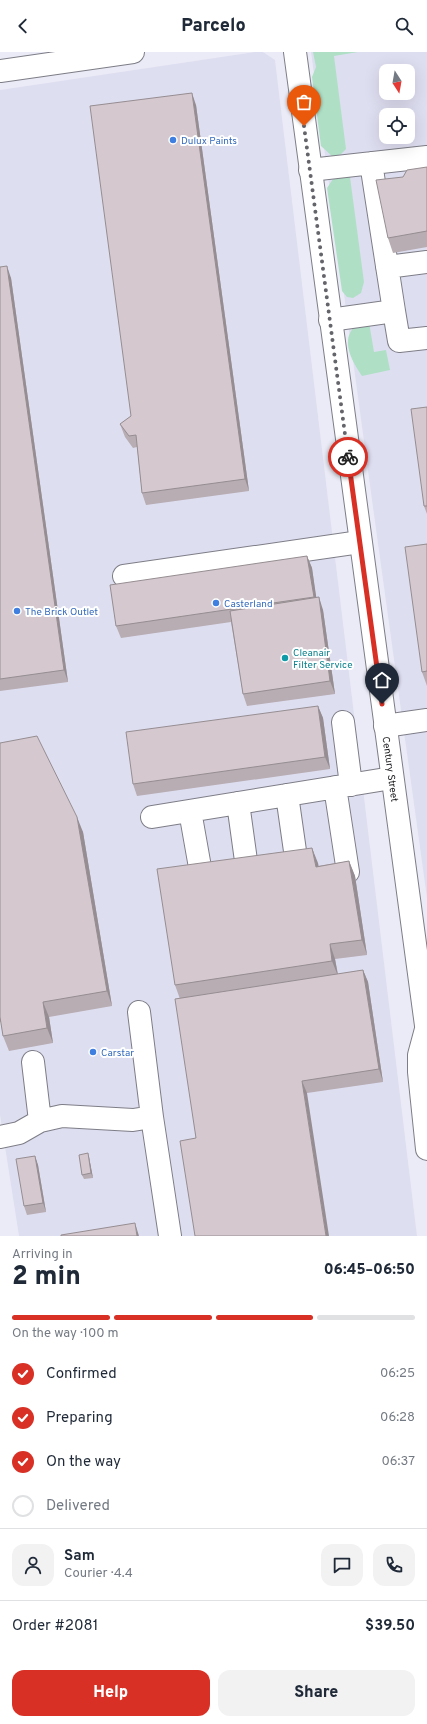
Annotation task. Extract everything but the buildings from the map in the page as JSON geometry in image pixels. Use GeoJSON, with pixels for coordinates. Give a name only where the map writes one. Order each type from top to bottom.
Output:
{"type":"FeatureCollection","features":[{"type":"Feature","properties":{"kind":"main road"},"geometry":{"type":"LineString","coordinates":[[0,71],[133,52]]}},
{"type":"Feature","properties":{"kind":"main road","name":"Century Street"},"geometry":{"type":"LineString","coordinates":[[295,52],[392,778],[424,991],[426,1031]]}},
{"type":"Feature","properties":{"kind":"main road"},"geometry":{"type":"LineString","coordinates":[[310,170],[427,157]]}},
{"type":"Feature","properties":{"kind":"main road"},"geometry":{"type":"LineString","coordinates":[[371,163],[399,341],[427,338]]}},
{"type":"Feature","properties":{"kind":"main road"},"geometry":{"type":"LineString","coordinates":[[387,267],[427,262]]}},
{"type":"Feature","properties":{"kind":"main road"},"geometry":{"type":"LineString","coordinates":[[330,320],[394,311]]}},
{"type":"Feature","properties":{"kind":"main road"},"geometry":{"type":"LineString","coordinates":[[124,576],[360,542]]}},
{"type":"Feature","properties":{"kind":"main road"},"geometry":{"type":"LineString","coordinates":[[385,726],[427,720]]}},
{"type":"Feature","properties":{"kind":"main road"},"geometry":{"type":"LineString","coordinates":[[343,722],[343,786],[348,872]]}},
{"type":"Feature","properties":{"kind":"main road"},"geometry":{"type":"LineString","coordinates":[[152,817],[392,778]]}},
{"type":"Feature","properties":{"kind":"main road"},"geometry":{"type":"LineString","coordinates":[[287,795],[296,858]]}},
{"type":"Feature","properties":{"kind":"main road"},"geometry":{"type":"LineString","coordinates":[[238,803],[247,868]]}},
{"type":"Feature","properties":{"kind":"main road"},"geometry":{"type":"LineString","coordinates":[[190,810],[201,874]]}},
{"type":"Feature","properties":{"kind":"main road"},"geometry":{"type":"LineString","coordinates":[[139,1012],[152,1118],[170,1236]]}},
{"type":"Feature","properties":{"kind":"main road"},"geometry":{"type":"LineString","coordinates":[[426,1031],[419,1055],[419,1072],[427,1149]]}},
{"type":"Feature","properties":{"kind":"main road"},"geometry":{"type":"LineString","coordinates":[[33,1062],[40,1121]]}},
{"type":"Feature","properties":{"kind":"main road"},"geometry":{"type":"LineString","coordinates":[[0,1137],[19,1133],[40,1121],[62,1116],[133,1120],[152,1118]]}},
{"type":"Feature","properties":{"kind":"shaded area"},"geometry":{"type":"Polygon","coordinates":[[[263,52],[275,60],[417,1236],[19,1236],[0,1115],[0,90],[263,52]]]}},
{"type":"Feature","properties":{"kind":"shaded area"},"geometry":{"type":"Polygon","coordinates":[[[311,52],[427,52],[427,898],[375,522],[311,52]]]}},
{"type":"Feature","properties":{"kind":"green space"},"geometry":{"type":"Polygon","coordinates":[[[313,52],[358,52],[334,56],[346,149],[341,154],[333,157],[321,146],[312,77],[316,67],[313,52]]]}},
{"type":"Feature","properties":{"kind":"green space"},"geometry":{"type":"Polygon","coordinates":[[[342,175],[350,177],[364,282],[361,293],[353,298],[347,297],[342,291],[327,188],[335,176],[342,175]]]}},
{"type":"Feature","properties":{"kind":"green space"},"geometry":{"type":"Polygon","coordinates":[[[369,322],[374,352],[386,350],[390,370],[362,376],[351,358],[348,338],[355,326],[369,322]]]}},
{"type":"Feature","properties":{"kind":"way so far"},"geometry":{"type":"LineString","coordinates":[[304,126],[348,457]]}},
{"type":"Feature","properties":{"kind":"place","name":"Dulux Paints"},"geometry":{"type":"Point","coordinates":[173,140]}},
{"type":"Feature","properties":{"kind":"place","name":"Casterland"},"geometry":{"type":"Point","coordinates":[216,603]}},
{"type":"Feature","properties":{"kind":"place","name":"The Brick Outlet"},"geometry":{"type":"Point","coordinates":[17,611]}},
{"type":"Feature","properties":{"kind":"place","name":"Cleanair Filter Service"},"geometry":{"type":"Point","coordinates":[285,658]}},
{"type":"Feature","properties":{"kind":"place","name":"Carstar"},"geometry":{"type":"Point","coordinates":[93,1052]}},
{"type":"Feature","properties":{"kind":"route"},"geometry":{"type":"LineString","coordinates":[[348,457],[382,704]]}}]}
